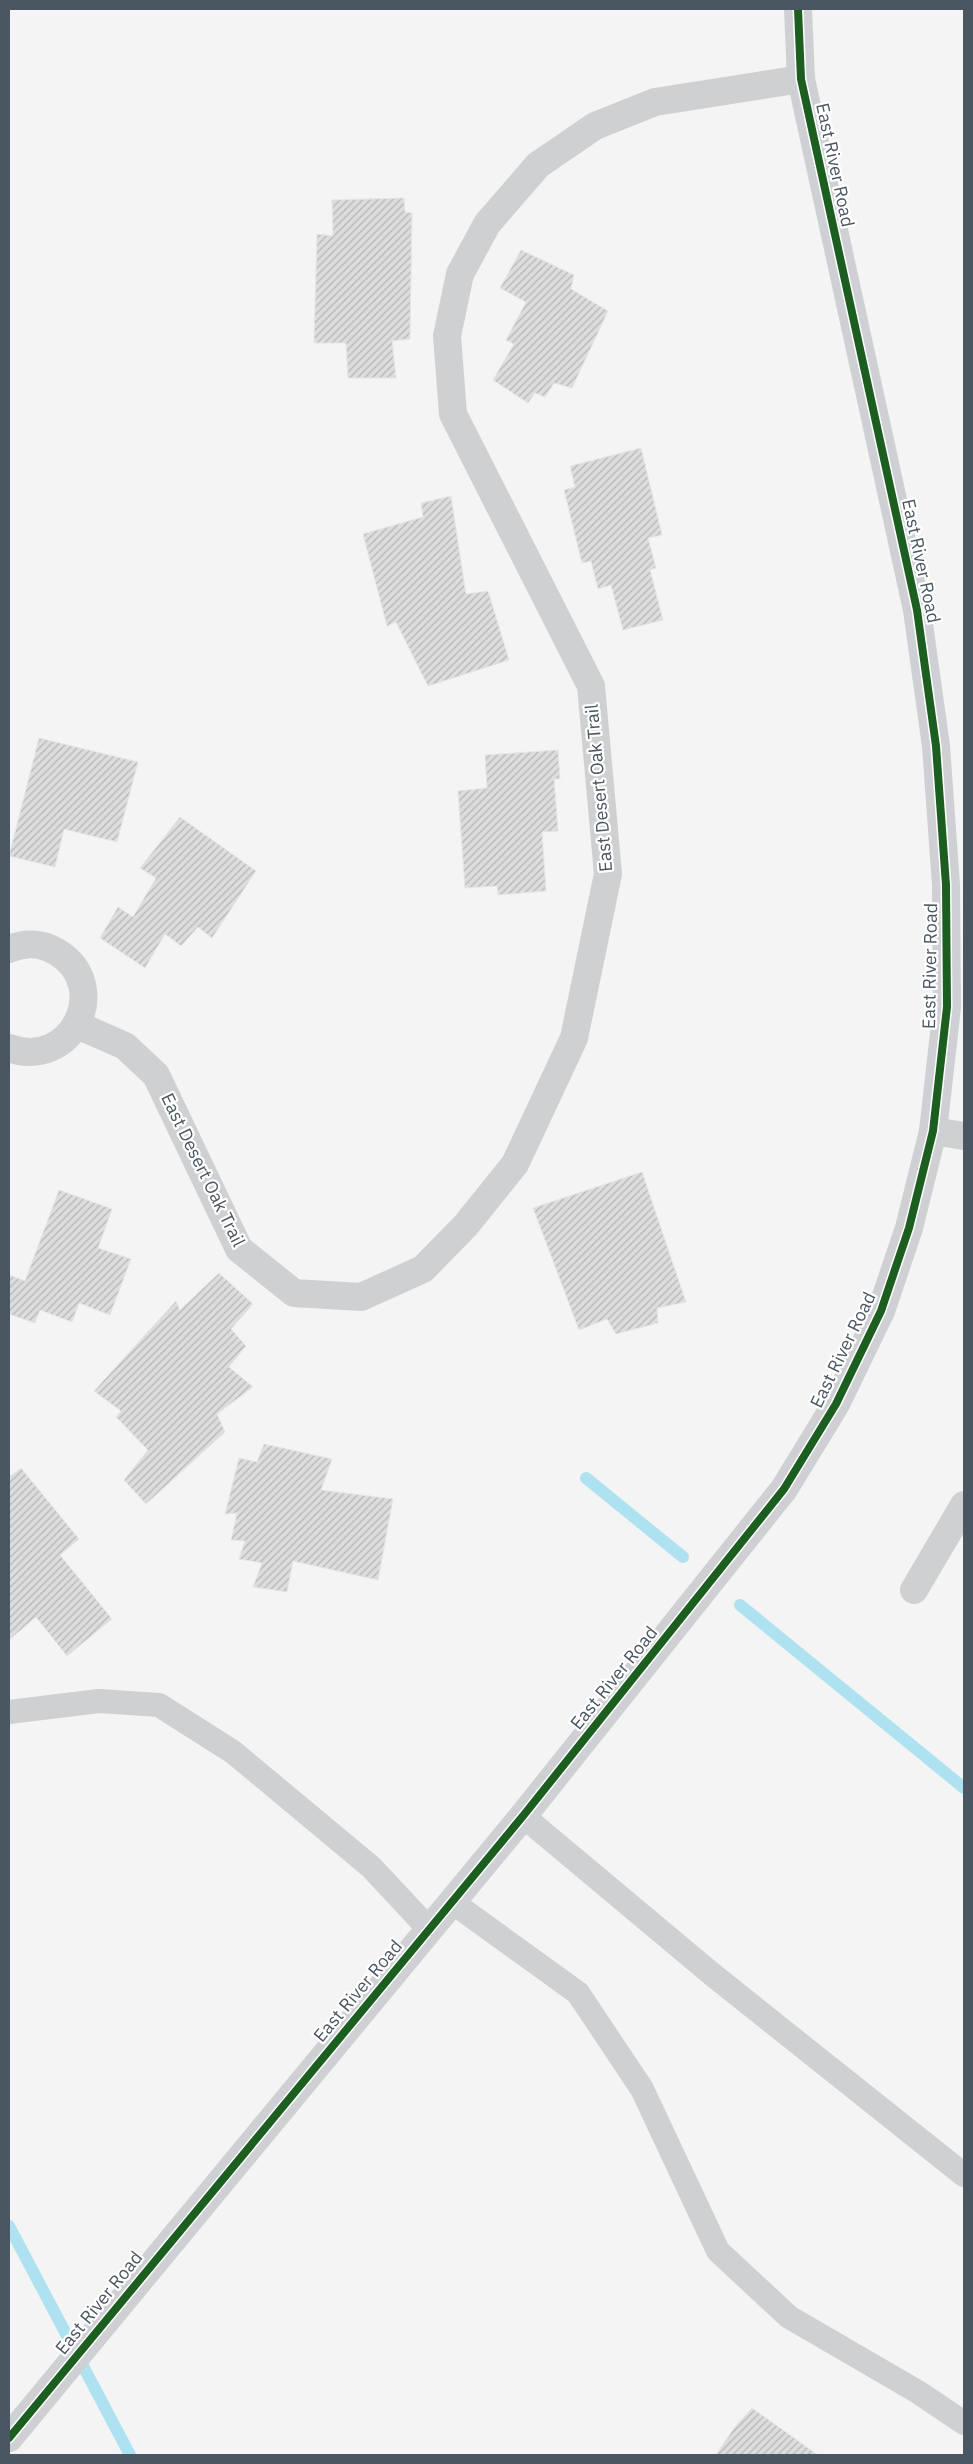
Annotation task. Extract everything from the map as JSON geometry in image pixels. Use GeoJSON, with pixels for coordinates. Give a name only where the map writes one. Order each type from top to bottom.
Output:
{"type":"FeatureCollection","features":[{"type":"Feature","properties":{"kind":"street","name":"East River Road"},"geometry":{"type":"LineString","coordinates":[[9,2438],[523,1816],[784,1489],[836,1404],[882,1311],[909,1228],[933,1131],[946,1007],[946,885],[936,746],[917,610],[801,78],[798,9]]}},
{"type":"Feature","properties":{"kind":"street","name":"East Desert Oak Trail"},"geometry":{"type":"LineString","coordinates":[[77,1024],[125,1046],[156,1075],[239,1249],[294,1293],[361,1297],[423,1269],[466,1225],[515,1164],[574,1038],[608,874],[591,686],[454,414],[447,336],[460,274],[487,224],[538,165],[595,126],[655,102],[801,78]]}},
{"type":"Feature","properties":{"kind":"street"},"geometry":{"type":"LineString","coordinates":[[9,949],[29,944],[48,947],[64,957],[76,970],[82,988],[83,1007],[77,1024],[67,1038],[52,1048],[36,1052],[18,1052],[9,1048]]}},
{"type":"Feature","properties":{"kind":"street"},"geometry":{"type":"LineString","coordinates":[[933,1131],[964,1136]]}},
{"type":"Feature","properties":{"kind":"street"},"geometry":{"type":"LineString","coordinates":[[914,1590],[964,1505]]}},
{"type":"Feature","properties":{"kind":"lane"},"geometry":{"type":"LineString","coordinates":[[9,1712],[98,1701],[159,1705],[241,1758],[371,1866],[429,1929]]}},
{"type":"Feature","properties":{"kind":"lane"},"geometry":{"type":"LineString","coordinates":[[523,1816],[712,1975],[964,2175]]}},
{"type":"Feature","properties":{"kind":"lane"},"geometry":{"type":"LineString","coordinates":[[452,1902],[578,1993],[642,2089],[718,2251],[789,2317],[918,2392],[964,2423]]}},
{"type":"Feature","properties":{"kind":"building"},"geometry":{"type":"Polygon","coordinates":[[[404,198],[405,212],[412,213],[410,339],[392,341],[396,378],[348,378],[346,343],[314,343],[317,234],[333,236],[332,200],[404,198]]]}},
{"type":"Feature","properties":{"kind":"building"},"geometry":{"type":"Polygon","coordinates":[[[521,250],[574,275],[571,289],[608,311],[572,388],[554,383],[545,397],[535,393],[528,403],[493,380],[514,344],[506,340],[526,302],[500,288],[521,250]]]}},
{"type":"Feature","properties":{"kind":"building"},"geometry":{"type":"Polygon","coordinates":[[[641,448],[662,535],[648,538],[656,568],[650,570],[663,620],[623,630],[611,585],[598,589],[591,561],[582,563],[564,490],[575,487],[570,466],[641,448]]]}},
{"type":"Feature","properties":{"kind":"building"},"geometry":{"type":"Polygon","coordinates":[[[451,496],[466,594],[488,591],[509,660],[428,686],[396,622],[387,626],[363,534],[423,517],[421,503],[451,496]]]}},
{"type":"Feature","properties":{"kind":"building"},"geometry":{"type":"Polygon","coordinates":[[[39,738],[138,762],[117,842],[64,829],[55,867],[9,856],[39,738]]]}},
{"type":"Feature","properties":{"kind":"building"},"geometry":{"type":"Polygon","coordinates":[[[558,750],[560,779],[554,779],[558,831],[542,832],[546,891],[498,895],[497,886],[465,888],[458,791],[487,788],[485,755],[558,750]]]}},
{"type":"Feature","properties":{"kind":"building"},"geometry":{"type":"Polygon","coordinates":[[[180,817],[256,871],[212,938],[198,927],[181,946],[165,934],[145,968],[100,938],[118,907],[133,917],[156,878],[140,868],[180,817]]]}},
{"type":"Feature","properties":{"kind":"building"},"geometry":{"type":"Polygon","coordinates":[[[642,1172],[686,1302],[657,1308],[658,1323],[616,1334],[607,1319],[579,1330],[533,1208],[642,1172]]]}},
{"type":"Feature","properties":{"kind":"building"},"geometry":{"type":"Polygon","coordinates":[[[59,1190],[112,1209],[98,1248],[131,1259],[110,1315],[79,1303],[72,1322],[40,1310],[35,1323],[9,1314],[9,1275],[25,1281],[59,1190]]]}},
{"type":"Feature","properties":{"kind":"building"},"geometry":{"type":"Polygon","coordinates":[[[219,1273],[253,1304],[231,1329],[246,1346],[229,1367],[253,1387],[217,1414],[225,1432],[146,1504],[124,1480],[148,1450],[116,1417],[121,1411],[94,1391],[176,1301],[180,1310],[219,1273]]]}},
{"type":"Feature","properties":{"kind":"building"},"geometry":{"type":"Polygon","coordinates":[[[264,1444],[332,1459],[321,1490],[393,1499],[378,1580],[293,1561],[287,1592],[253,1587],[262,1563],[239,1559],[245,1541],[231,1540],[237,1513],[225,1514],[239,1458],[257,1462],[264,1444]]]}},
{"type":"Feature","properties":{"kind":"building"},"geometry":{"type":"Polygon","coordinates":[[[21,1468],[79,1539],[60,1555],[112,1619],[67,1656],[36,1617],[9,1640],[9,1477],[21,1468]]]}},
{"type":"Feature","properties":{"kind":"building"},"geometry":{"type":"Polygon","coordinates":[[[752,2408],[818,2455],[716,2455],[734,2428],[752,2408]]]}},
{"type":"Feature","properties":{"kind":"waterway"},"geometry":{"type":"LineString","coordinates":[[586,1478],[683,1557]]}},
{"type":"Feature","properties":{"kind":"waterway"},"geometry":{"type":"LineString","coordinates":[[740,1605],[964,1788]]}},
{"type":"Feature","properties":{"kind":"waterway"},"geometry":{"type":"LineString","coordinates":[[9,2226],[130,2455]]}},
{"type":"Feature","properties":{"kind":"cycle path"},"geometry":{"type":"LineString","coordinates":[[9,2438],[523,1816],[784,1489],[836,1404],[881,1311],[909,1228],[933,1131],[947,1007],[946,885],[936,746],[917,610],[801,79],[798,9]]}}]}
